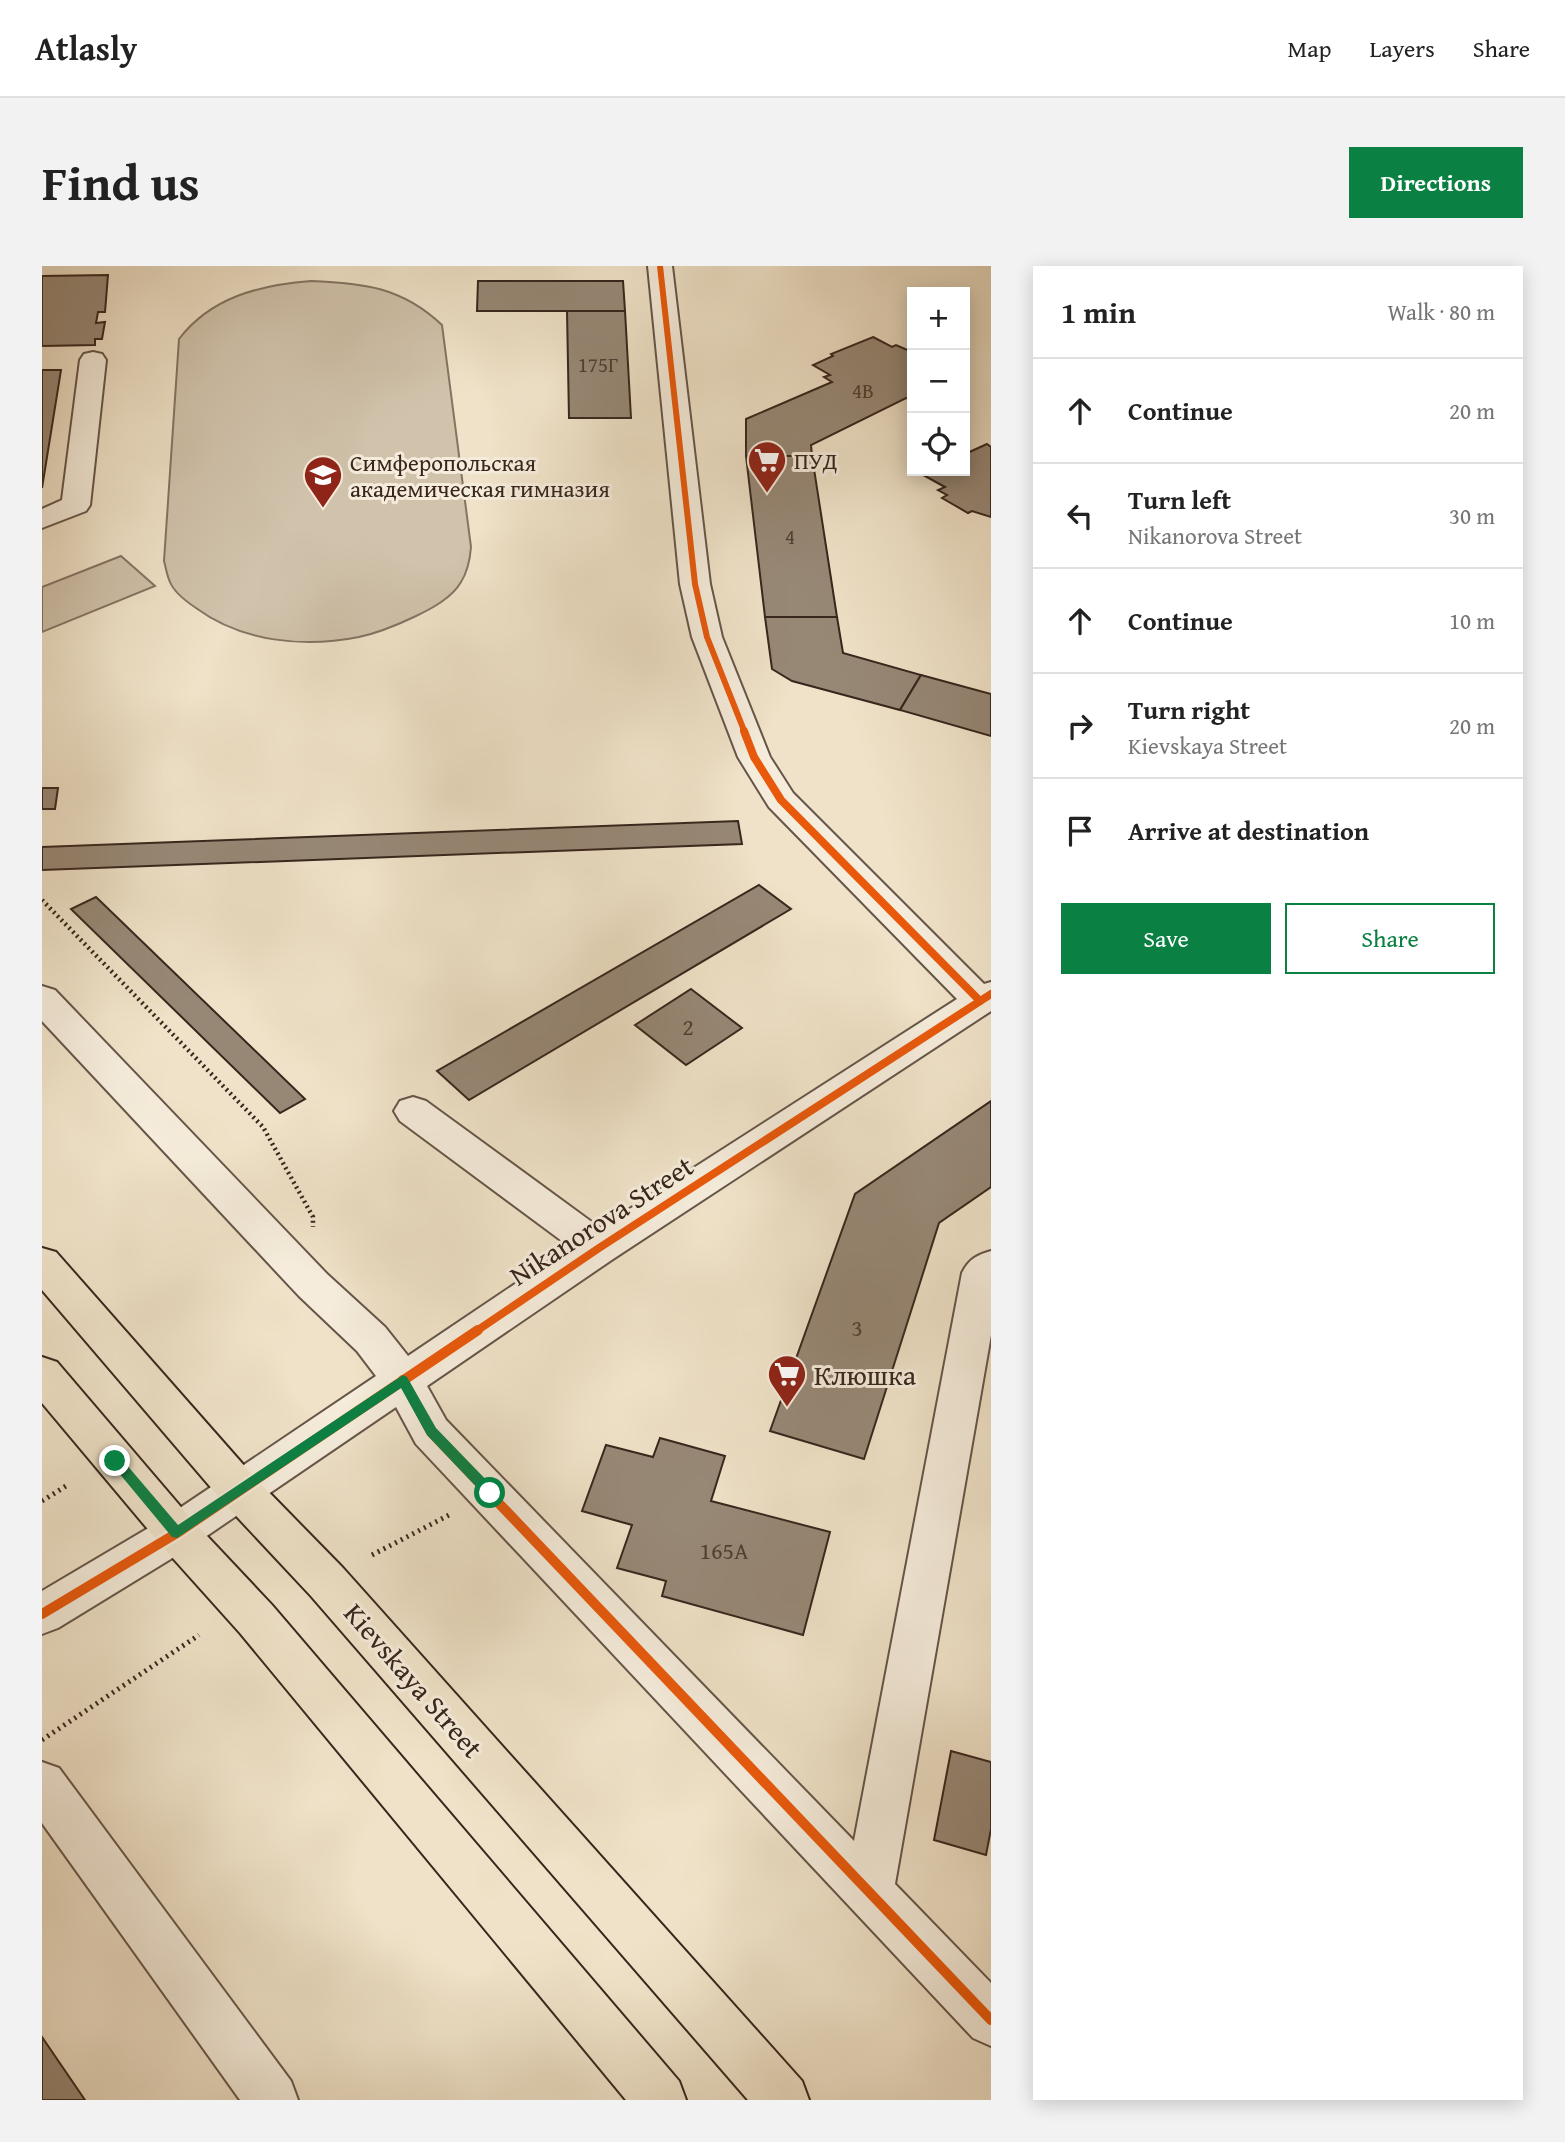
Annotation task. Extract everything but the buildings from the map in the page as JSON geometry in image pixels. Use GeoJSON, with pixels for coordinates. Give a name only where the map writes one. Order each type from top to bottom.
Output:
{"type":"FeatureCollection","features":[{"type":"Feature","properties":{"kind":"main road","name":"Kievskaya Street"},"geometry":{"type":"LineString","coordinates":[[42,1263],[240,1491],[327,1582],[783,2100]]}},
{"type":"Feature","properties":{"kind":"main road"},"geometry":{"type":"LineString","coordinates":[[42,1374],[177,1533],[256,1619],[660,2100]]}},
{"type":"Feature","properties":{"kind":"street"},"geometry":{"type":"LineString","coordinates":[[660,266],[695,584],[708,637],[754,757],[782,800],[986,997]]}},
{"type":"Feature","properties":{"kind":"street"},"geometry":{"type":"LineString","coordinates":[[42,519],[76,505],[93,360]]}},
{"type":"Feature","properties":{"kind":"street","name":"Nikanorova Street"},"geometry":{"type":"LineString","coordinates":[[42,1614],[177,1533],[599,1248],[986,997]]}},
{"type":"Feature","properties":{"kind":"street"},"geometry":{"type":"LineString","coordinates":[[42,999],[313,1285],[371,1339],[403,1380],[431,1432],[991,2020]]}},
{"type":"Feature","properties":{"kind":"street"},"geometry":{"type":"LineString","coordinates":[[413,1111],[599,1248]]}},
{"type":"Feature","properties":{"kind":"street"},"geometry":{"type":"LineString","coordinates":[[869,1891],[982,1273],[991,1266]]}},
{"type":"Feature","properties":{"kind":"street"},"geometry":{"type":"LineString","coordinates":[[42,1784],[272,2100]]}},
{"type":"Feature","properties":{"kind":"path"},"geometry":{"type":"LineString","coordinates":[[42,900],[263,1127],[313,1217],[313,1285]]}},
{"type":"Feature","properties":{"kind":"path"},"geometry":{"type":"LineString","coordinates":[[42,1501],[66,1486]]}},
{"type":"Feature","properties":{"kind":"path"},"geometry":{"type":"LineString","coordinates":[[42,1740],[199,1635]]}},
{"type":"Feature","properties":{"kind":"shaded area"},"geometry":{"type":"Polygon","coordinates":[[[311,281],[348,283],[381,289],[412,302],[442,325],[471,547],[467,570],[457,588],[447,598],[427,610],[394,626],[366,635],[338,640],[295,642],[253,635],[214,619],[189,603],[174,589],[164,561],[179,339],[206,313],[221,303],[255,290],[311,281]]]}},
{"type":"Feature","properties":{"kind":"shaded area"},"geometry":{"type":"Polygon","coordinates":[[[121,556],[155,586],[42,632],[42,587],[121,556]]]}},
{"type":"Feature","properties":{"kind":"cycle path"},"geometry":{"type":"LineString","coordinates":[[660,266],[695,584],[707,637],[754,757],[781,800],[980,1001]]}},
{"type":"Feature","properties":{"kind":"cycle path"},"geometry":{"type":"LineString","coordinates":[[42,1614],[177,1533],[599,1248],[991,994]]}},
{"type":"Feature","properties":{"kind":"cycle path"},"geometry":{"type":"LineString","coordinates":[[403,1380],[431,1432],[991,2020]]}},
{"type":"Feature","properties":{"kind":"place","name":"ПУД"},"geometry":{"type":"Point","coordinates":[767,494]}},
{"type":"Feature","properties":{"kind":"place","name":"Симферопольская академическая гимназия"},"geometry":{"type":"Point","coordinates":[323,509]}},
{"type":"Feature","properties":{"kind":"place","name":"Клюшка"},"geometry":{"type":"Point","coordinates":[787,1408]}},
{"type":"Feature","properties":{"kind":"route"},"geometry":{"type":"LineString","coordinates":[[115,1461],[177,1533],[403,1380],[431,1432],[490,1493]]}}]}
